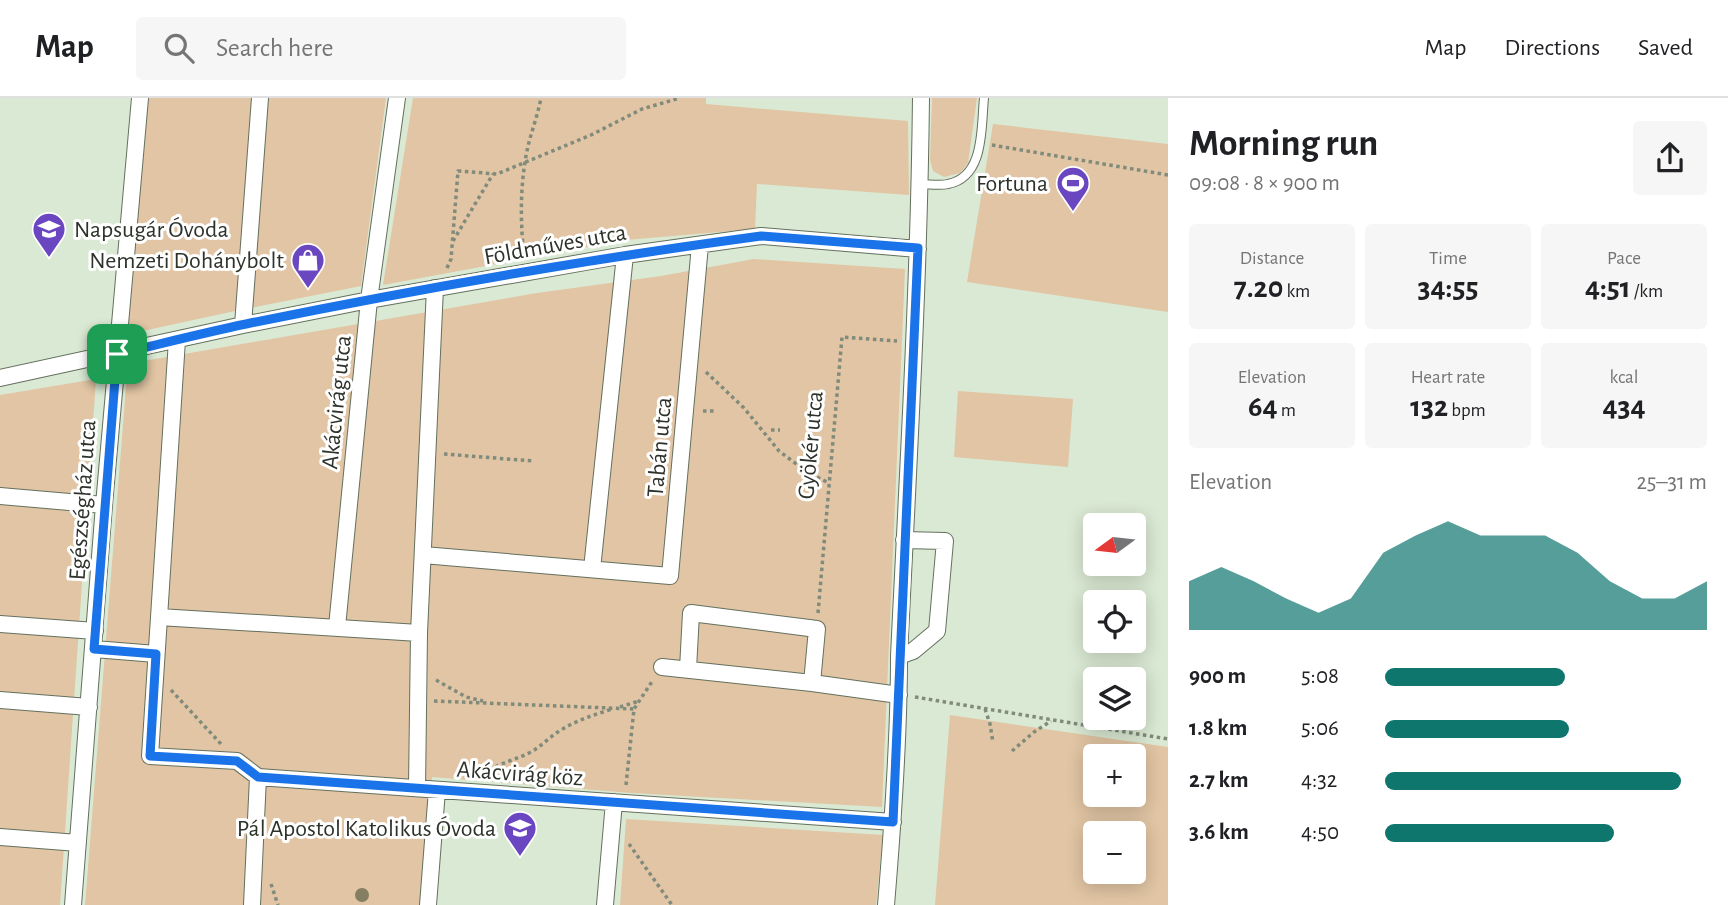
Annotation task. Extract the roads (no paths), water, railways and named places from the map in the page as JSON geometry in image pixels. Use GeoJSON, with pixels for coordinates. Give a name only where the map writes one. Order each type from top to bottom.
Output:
{"type":"FeatureCollection","features":[{"type":"Feature","properties":{"kind":"street","name":"Egészségház utca"},"geometry":{"type":"LineString","coordinates":[[74,905],[104,505],[140,98]]}},
{"type":"Feature","properties":{"kind":"street"},"geometry":{"type":"LineString","coordinates":[[243,325],[260,98]]}},
{"type":"Feature","properties":{"kind":"street","name":"Akácvirág utca"},"geometry":{"type":"LineString","coordinates":[[337,628],[369,300],[397,98]]}},
{"type":"Feature","properties":{"kind":"street"},"geometry":{"type":"LineString","coordinates":[[886,905],[899,695],[918,248],[921,98]]}},
{"type":"Feature","properties":{"kind":"street","name":"Földműves utca"},"geometry":{"type":"LineString","coordinates":[[0,378],[369,300],[625,255],[761,236],[918,248]]}},
{"type":"Feature","properties":{"kind":"street","name":"Tabán utca"},"geometry":{"type":"LineString","coordinates":[[424,555],[670,576],[700,245]]}},
{"type":"Feature","properties":{"kind":"street"},"geometry":{"type":"LineString","coordinates":[[593,569],[625,255]]}},
{"type":"Feature","properties":{"kind":"street"},"geometry":{"type":"LineString","coordinates":[[416,788],[419,633],[435,288]]}},
{"type":"Feature","properties":{"kind":"street"},"geometry":{"type":"LineString","coordinates":[[177,340],[150,756],[237,761],[258,777],[252,905]]}},
{"type":"Feature","properties":{"kind":"street"},"geometry":{"type":"LineString","coordinates":[[0,496],[104,505]]}},
{"type":"Feature","properties":{"kind":"street"},"geometry":{"type":"LineString","coordinates":[[899,656],[913,651],[937,631],[944,541],[904,540]]}},
{"type":"Feature","properties":{"kind":"street"},"geometry":{"type":"LineString","coordinates":[[688,669],[691,613],[817,629],[812,683]]}},
{"type":"Feature","properties":{"kind":"street"},"geometry":{"type":"LineString","coordinates":[[159,617],[419,633]]}},
{"type":"Feature","properties":{"kind":"street"},"geometry":{"type":"LineString","coordinates":[[0,624],[95,631]]}},
{"type":"Feature","properties":{"kind":"street"},"geometry":{"type":"LineString","coordinates":[[94,649],[156,654]]}},
{"type":"Feature","properties":{"kind":"street"},"geometry":{"type":"LineString","coordinates":[[662,667],[899,695]]}},
{"type":"Feature","properties":{"kind":"street"},"geometry":{"type":"LineString","coordinates":[[0,700],[89,708]]}},
{"type":"Feature","properties":{"kind":"street","name":"Akácvirág köz"},"geometry":{"type":"LineString","coordinates":[[258,777],[893,822]]}},
{"type":"Feature","properties":{"kind":"street"},"geometry":{"type":"LineString","coordinates":[[428,905],[437,790]]}},
{"type":"Feature","properties":{"kind":"street"},"geometry":{"type":"LineString","coordinates":[[605,905],[612,821],[619,802]]}},
{"type":"Feature","properties":{"kind":"street"},"geometry":{"type":"LineString","coordinates":[[0,837],[78,843]]}},
{"type":"Feature","properties":{"kind":"lane"},"geometry":{"type":"LineString","coordinates":[[920,184],[949,184],[968,175],[977,159],[984,98]]}},
{"type":"Feature","properties":{"kind":"place","name":"Fortuna"},"geometry":{"type":"Point","coordinates":[1073,213]}},
{"type":"Feature","properties":{"kind":"place","name":"Napsugár Óvoda"},"geometry":{"type":"Point","coordinates":[49,259]}},
{"type":"Feature","properties":{"kind":"place","name":"Nemzeti Dohánybolt"},"geometry":{"type":"Point","coordinates":[308,290]}},
{"type":"Feature","properties":{"kind":"place","name":"Pál Apostol Katolikus Óvoda"},"geometry":{"type":"Point","coordinates":[520,858]}}]}
